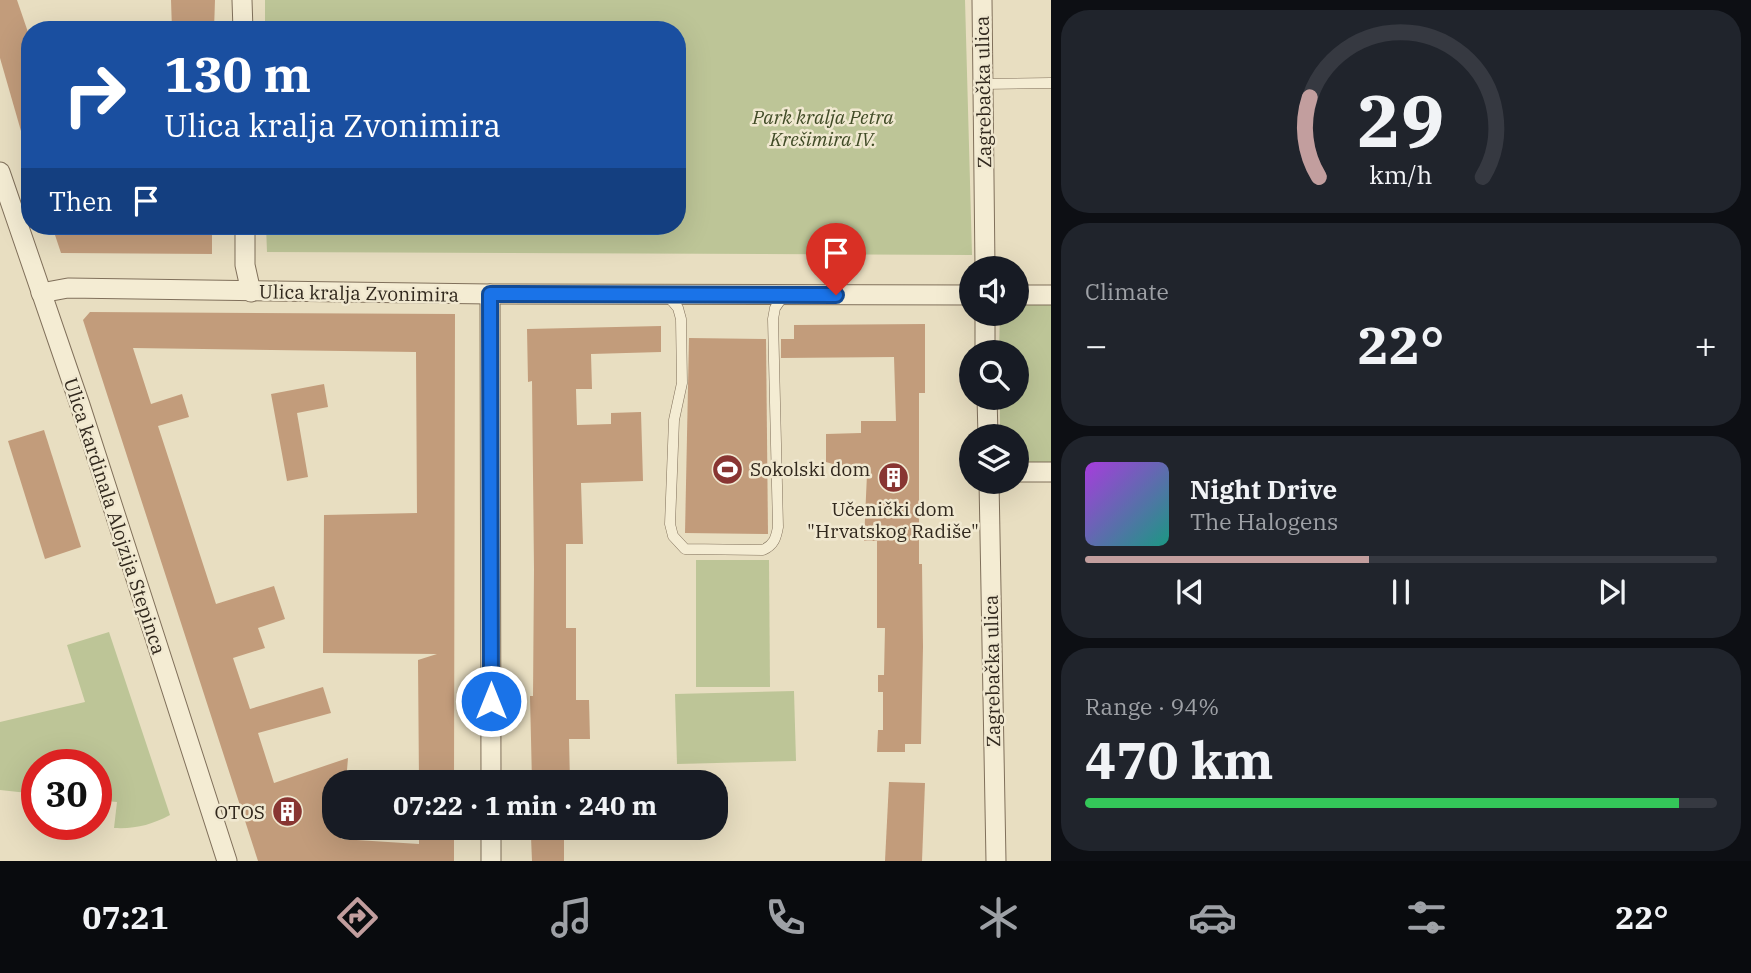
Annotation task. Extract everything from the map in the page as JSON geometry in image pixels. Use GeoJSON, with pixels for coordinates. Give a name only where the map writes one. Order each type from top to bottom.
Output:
{"type":"FeatureCollection","features":[{"type":"Feature","properties":{"kind":"street"},"geometry":{"type":"LineString","coordinates":[[242,0],[243,21]]}},
{"type":"Feature","properties":{"kind":"street","name":"Zagrebačka ulica"},"geometry":{"type":"LineString","coordinates":[[982,0],[985,256]]}},
{"type":"Feature","properties":{"kind":"street","name":"Ulica kardinala Alojzija Stepinca"},"geometry":{"type":"LineString","coordinates":[[0,172],[21,234]]}},
{"type":"Feature","properties":{"kind":"street","name":"Ulica kardinala Alojzija Stepinca"},"geometry":{"type":"LineString","coordinates":[[21,235],[105,482],[227,861]]}},
{"type":"Feature","properties":{"kind":"street"},"geometry":{"type":"LineString","coordinates":[[245,235],[245,265],[251,292]]}},
{"type":"Feature","properties":{"kind":"street","name":"Ulica kralja Zvonimira"},"geometry":{"type":"LineString","coordinates":[[41,293],[68,288],[490,294],[959,295]]}},
{"type":"Feature","properties":{"kind":"street"},"geometry":{"type":"LineString","coordinates":[[490,294],[491,770]]}},
{"type":"Feature","properties":{"kind":"street"},"geometry":{"type":"LineString","coordinates":[[1029,295],[1051,295]]}},
{"type":"Feature","properties":{"kind":"street"},"geometry":{"type":"LineString","coordinates":[[1029,472],[1051,472]]}},
{"type":"Feature","properties":{"kind":"street","name":"Zagrebačka ulica"},"geometry":{"type":"LineString","coordinates":[[989,494],[996,861]]}},
{"type":"Feature","properties":{"kind":"street"},"geometry":{"type":"LineString","coordinates":[[491,840],[491,861]]}},
{"type":"Feature","properties":{"kind":"lane"},"geometry":{"type":"LineString","coordinates":[[983,84],[1051,83]]}},
{"type":"Feature","properties":{"kind":"lane"},"geometry":{"type":"LineString","coordinates":[[667,294],[678,308],[681,319],[682,383],[674,420],[670,524],[673,536],[685,549],[763,550],[771,547],[778,527],[773,319],[775,308],[785,295]]}},
{"type":"Feature","properties":{"kind":"green space","name":"Park kralja Petra Krešimira IV."},"geometry":{"type":"Polygon","coordinates":[[[265,0],[965,0],[972,255],[267,252],[266,235],[686,235],[686,21],[265,21],[265,0]]]}},
{"type":"Feature","properties":{"kind":"green space"},"geometry":{"type":"Polygon","coordinates":[[[1029,305],[1051,305],[1051,465],[1029,465],[1029,424],[1000,424],[1000,410],[1029,410],[1029,340],[999,340],[1000,326],[1029,326],[1029,305]]]}},
{"type":"Feature","properties":{"kind":"green space"},"geometry":{"type":"Polygon","coordinates":[[[696,560],[769,560],[770,687],[696,687],[696,560]]]}},
{"type":"Feature","properties":{"kind":"green space"},"geometry":{"type":"Polygon","coordinates":[[[109,632],[170,815],[150,824],[114,828],[117,802],[112,802],[112,749],[21,749],[21,792],[0,790],[0,722],[85,702],[67,645],[109,632]]]}},
{"type":"Feature","properties":{"kind":"green space"},"geometry":{"type":"Polygon","coordinates":[[[794,691],[796,761],[677,764],[675,694],[794,691]]]}},
{"type":"Feature","properties":{"kind":"building"},"geometry":{"type":"Polygon","coordinates":[[[0,0],[17,0],[24,21],[21,21],[21,131],[0,58],[0,0]]]}},
{"type":"Feature","properties":{"kind":"building"},"geometry":{"type":"Polygon","coordinates":[[[171,0],[215,0],[214,21],[172,21],[171,0]]]}},
{"type":"Feature","properties":{"kind":"building"},"geometry":{"type":"Polygon","coordinates":[[[55,235],[212,235],[212,254],[61,253],[55,235]]]}},
{"type":"Feature","properties":{"kind":"building"},"geometry":{"type":"Polygon","coordinates":[[[90,312],[455,314],[454,770],[419,770],[418,660],[437,654],[323,653],[324,515],[417,513],[416,352],[133,348],[151,404],[182,394],[189,417],[158,426],[216,604],[274,586],[285,619],[258,628],[265,648],[233,658],[250,709],[323,687],[331,713],[258,733],[274,783],[348,758],[347,770],[322,770],[322,840],[419,844],[419,840],[454,840],[454,861],[258,861],[83,320],[90,312]]]}},
{"type":"Feature","properties":{"kind":"building"},"geometry":{"type":"Polygon","coordinates":[[[925,324],[925,393],[919,393],[919,564],[922,564],[923,647],[921,744],[905,744],[905,752],[877,752],[878,730],[883,730],[883,692],[878,692],[878,675],[884,675],[885,628],[877,628],[877,541],[864,541],[867,474],[826,462],[826,434],[861,433],[861,421],[896,421],[894,357],[781,358],[781,339],[794,339],[794,325],[925,324]]]}},
{"type":"Feature","properties":{"kind":"building"},"geometry":{"type":"Polygon","coordinates":[[[661,326],[661,352],[591,354],[592,389],[576,389],[577,425],[611,424],[611,413],[641,412],[643,481],[581,483],[583,544],[566,544],[566,628],[576,628],[576,700],[589,700],[590,739],[569,739],[570,770],[532,770],[530,696],[533,696],[534,569],[532,381],[528,382],[527,329],[661,326]]]}},
{"type":"Feature","properties":{"kind":"building","name":"Sokolski dom"},"geometry":{"type":"Polygon","coordinates":[[[689,338],[766,339],[768,534],[685,533],[689,338]]]}},
{"type":"Feature","properties":{"kind":"building"},"geometry":{"type":"Polygon","coordinates":[[[324,384],[328,407],[297,413],[308,477],[287,481],[271,394],[324,384]]]}},
{"type":"Feature","properties":{"kind":"building"},"geometry":{"type":"Polygon","coordinates":[[[44,430],[81,547],[45,559],[8,441],[44,430]]]}},
{"type":"Feature","properties":{"kind":"building"},"geometry":{"type":"Polygon","coordinates":[[[889,782],[925,783],[922,861],[885,861],[889,782]]]}},
{"type":"Feature","properties":{"kind":"building"},"geometry":{"type":"Polygon","coordinates":[[[531,840],[564,840],[564,861],[532,861],[531,840]]]}},
{"type":"Feature","properties":{"kind":"place","name":"Sokolski dom"},"geometry":{"type":"Point","coordinates":[727,469]}},
{"type":"Feature","properties":{"kind":"place","name":"Učenički dom \"Hrvatskog Radiše\""},"geometry":{"type":"Point","coordinates":[893,478]}},
{"type":"Feature","properties":{"kind":"place","name":"OTOS"},"geometry":{"type":"Point","coordinates":[288,812]}},
{"type":"Feature","properties":{"kind":"route"},"geometry":{"type":"LineString","coordinates":[[491,701],[490,294],[836,295]]}}]}
